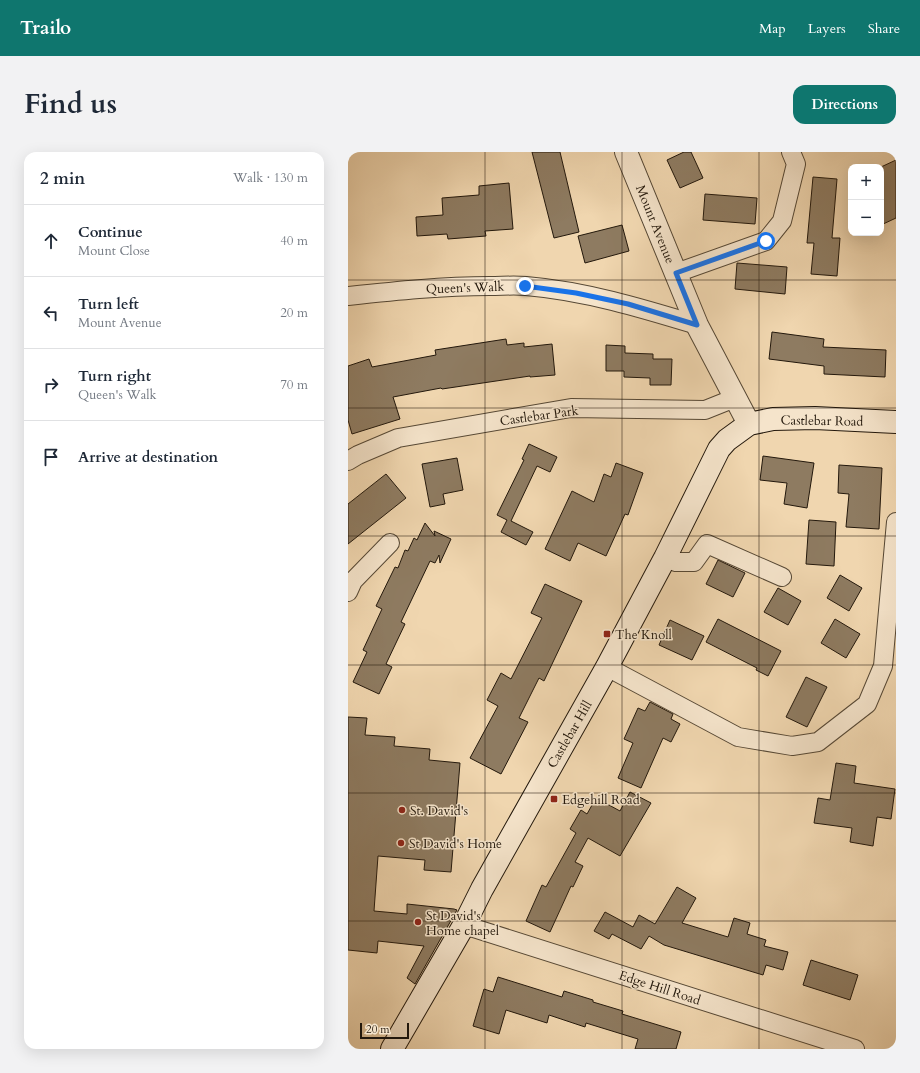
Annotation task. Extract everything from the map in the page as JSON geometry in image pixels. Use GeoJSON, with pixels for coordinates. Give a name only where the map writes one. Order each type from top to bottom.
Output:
{"type":"FeatureCollection","features":[{"type":"Feature","properties":{"kind":"main road","name":"Mount Avenue"},"geometry":{"type":"LineString","coordinates":[[626,152],[697,325],[749,424]]}},
{"type":"Feature","properties":{"kind":"main road","name":"Castlebar Road"},"geometry":{"type":"LineString","coordinates":[[749,424],[773,419],[815,418],[896,422]]}},
{"type":"Feature","properties":{"kind":"main road","name":"Castlebar Hill"},"geometry":{"type":"LineString","coordinates":[[392,1049],[464,925],[482,889],[607,667],[665,558],[720,449],[727,440],[749,424]]}},
{"type":"Feature","properties":{"kind":"street"},"geometry":{"type":"LineString","coordinates":[[676,273],[766,241],[782,220],[796,164],[791,152]]}},
{"type":"Feature","properties":{"kind":"street","name":"Queen's Walk"},"geometry":{"type":"LineString","coordinates":[[348,296],[466,286],[525,286],[576,293],[628,304],[697,325]]}},
{"type":"Feature","properties":{"kind":"street","name":"Castlebar Park"},"geometry":{"type":"LineString","coordinates":[[348,461],[358,455],[398,438],[571,408],[705,410],[735,398]]}},
{"type":"Feature","properties":{"kind":"street"},"geometry":{"type":"LineString","coordinates":[[607,667],[738,737],[792,746],[818,742],[867,704],[884,666],[892,623],[896,522]]}},
{"type":"Feature","properties":{"kind":"street"},"geometry":{"type":"LineString","coordinates":[[350,584],[390,543]]}},
{"type":"Feature","properties":{"kind":"street"},"geometry":{"type":"LineString","coordinates":[[665,558],[676,562],[694,562],[708,544],[782,577]]}},
{"type":"Feature","properties":{"kind":"street","name":"Edge Hill Road"},"geometry":{"type":"LineString","coordinates":[[464,925],[856,1049]]}},
{"type":"Feature","properties":{"kind":"building"},"geometry":{"type":"Polygon","coordinates":[[[532,152],[560,152],[579,232],[554,238],[532,152]]]}},
{"type":"Feature","properties":{"kind":"building"},"geometry":{"type":"Polygon","coordinates":[[[684,152],[691,152],[703,178],[680,188],[667,160],[684,152]]]}},
{"type":"Feature","properties":{"kind":"building"},"geometry":{"type":"Polygon","coordinates":[[[896,160],[896,218],[884,224],[884,200],[884,166],[896,160]]]}},
{"type":"Feature","properties":{"kind":"building"},"geometry":{"type":"Polygon","coordinates":[[[813,177],[837,179],[832,238],[840,238],[837,276],[811,274],[814,243],[807,243],[813,177]]]}},
{"type":"Feature","properties":{"kind":"building"},"geometry":{"type":"Polygon","coordinates":[[[509,183],[513,229],[485,231],[486,236],[448,239],[447,234],[417,236],[416,217],[443,215],[442,198],[479,195],[479,186],[509,183]]]}},
{"type":"Feature","properties":{"kind":"building"},"geometry":{"type":"Polygon","coordinates":[[[705,194],[757,198],[755,224],[703,220],[705,194]]]}},
{"type":"Feature","properties":{"kind":"building"},"geometry":{"type":"Polygon","coordinates":[[[622,225],[629,251],[585,263],[578,236],[622,225]]]}},
{"type":"Feature","properties":{"kind":"building"},"geometry":{"type":"Polygon","coordinates":[[[737,263],[787,267],[785,294],[735,289],[737,263]]]}},
{"type":"Feature","properties":{"kind":"building"},"geometry":{"type":"Polygon","coordinates":[[[772,332],[824,339],[823,347],[886,350],[885,377],[824,374],[824,366],[769,359],[772,332]]]}},
{"type":"Feature","properties":{"kind":"building"},"geometry":{"type":"Polygon","coordinates":[[[506,339],[507,345],[524,343],[524,347],[552,344],[555,375],[530,376],[441,388],[393,397],[400,419],[352,434],[348,420],[348,366],[369,359],[372,367],[436,355],[435,350],[506,339]]]}},
{"type":"Feature","properties":{"kind":"building"},"geometry":{"type":"Polygon","coordinates":[[[606,345],[625,346],[625,353],[653,354],[653,359],[672,359],[671,385],[650,385],[650,378],[624,377],[624,371],[606,371],[606,345]]]}},
{"type":"Feature","properties":{"kind":"building"},"geometry":{"type":"Polygon","coordinates":[[[529,444],[557,457],[550,472],[537,466],[511,521],[533,532],[526,545],[501,532],[507,520],[497,515],[524,460],[522,459],[529,444]]]}},
{"type":"Feature","properties":{"kind":"building"},"geometry":{"type":"Polygon","coordinates":[[[763,456],[814,463],[807,508],[784,504],[787,483],[760,480],[763,456]]]}},
{"type":"Feature","properties":{"kind":"building"},"geometry":{"type":"Polygon","coordinates":[[[457,458],[463,490],[443,494],[445,504],[430,507],[422,464],[457,458]]]}},
{"type":"Feature","properties":{"kind":"building"},"geometry":{"type":"Polygon","coordinates":[[[616,463],[643,473],[628,515],[625,514],[606,556],[578,543],[570,561],[545,549],[572,491],[594,502],[604,474],[611,477],[616,463]]]}},
{"type":"Feature","properties":{"kind":"building"},"geometry":{"type":"Polygon","coordinates":[[[839,465],[882,468],[879,529],[846,527],[849,494],[838,493],[839,465]]]}},
{"type":"Feature","properties":{"kind":"building"},"geometry":{"type":"Polygon","coordinates":[[[386,474],[406,498],[348,544],[348,504],[386,474]]]}},
{"type":"Feature","properties":{"kind":"building"},"geometry":{"type":"Polygon","coordinates":[[[809,520],[836,522],[834,566],[806,564],[809,520]]]}},
{"type":"Feature","properties":{"kind":"building"},"geometry":{"type":"Polygon","coordinates":[[[425,523],[435,536],[434,531],[451,539],[440,563],[439,555],[435,563],[430,561],[401,622],[405,624],[386,664],[392,667],[379,694],[353,682],[367,652],[363,650],[382,609],[376,606],[395,567],[398,568],[405,550],[408,551],[414,538],[417,540],[425,523]]]}},
{"type":"Feature","properties":{"kind":"building"},"geometry":{"type":"Polygon","coordinates":[[[718,560],[745,573],[733,597],[706,584],[718,560]]]}},
{"type":"Feature","properties":{"kind":"building"},"geometry":{"type":"Polygon","coordinates":[[[840,575],[862,588],[849,611],[827,598],[840,575]]]}},
{"type":"Feature","properties":{"kind":"building"},"geometry":{"type":"Polygon","coordinates":[[[545,584],[582,601],[544,681],[539,678],[519,718],[528,722],[501,774],[470,758],[498,706],[487,700],[501,673],[511,679],[542,618],[531,613],[545,584]]]}},
{"type":"Feature","properties":{"kind":"building"},"geometry":{"type":"Polygon","coordinates":[[[778,588],[801,601],[788,625],[764,612],[778,588]]]}},
{"type":"Feature","properties":{"kind":"building"},"geometry":{"type":"Polygon","coordinates":[[[718,619],[781,651],[768,676],[756,670],[757,668],[706,642],[718,619]]]}},
{"type":"Feature","properties":{"kind":"building"},"geometry":{"type":"Polygon","coordinates":[[[835,619],[860,634],[846,658],[821,643],[835,619]]]}},
{"type":"Feature","properties":{"kind":"building"},"geometry":{"type":"Polygon","coordinates":[[[670,620],[704,636],[692,660],[659,645],[670,620]]]}},
{"type":"Feature","properties":{"kind":"building"},"geometry":{"type":"Polygon","coordinates":[[[806,677],[827,687],[807,727],[786,717],[806,677]]]}},
{"type":"Feature","properties":{"kind":"building"},"geometry":{"type":"Polygon","coordinates":[[[650,702],[673,714],[671,719],[680,724],[671,742],[663,738],[641,788],[618,778],[633,743],[624,739],[638,708],[645,711],[650,702]]]}},
{"type":"Feature","properties":{"kind":"building","name":"St David's Home"},"geometry":{"type":"Polygon","coordinates":[[[348,717],[367,718],[365,735],[395,737],[394,746],[430,749],[429,760],[460,763],[451,872],[424,870],[425,860],[378,856],[374,911],[407,914],[407,904],[457,910],[415,984],[407,978],[424,946],[378,941],[377,953],[348,950],[348,717]]]}},
{"type":"Feature","properties":{"kind":"building"},"geometry":{"type":"Polygon","coordinates":[[[836,763],[856,766],[854,783],[895,789],[891,819],[877,817],[873,846],[850,842],[852,828],[814,823],[818,798],[830,800],[836,763]]]}},
{"type":"Feature","properties":{"kind":"building"},"geometry":{"type":"Polygon","coordinates":[[[630,792],[651,803],[620,856],[588,838],[575,862],[583,866],[573,887],[571,886],[550,932],[526,921],[542,885],[546,887],[576,833],[570,829],[581,810],[587,814],[596,798],[620,811],[630,792]]]}},
{"type":"Feature","properties":{"kind":"building"},"geometry":{"type":"Polygon","coordinates":[[[677,887],[696,898],[682,923],[728,937],[734,918],[750,923],[747,934],[766,940],[764,946],[788,952],[783,970],[766,965],[763,975],[664,945],[649,936],[641,949],[612,934],[609,939],[594,931],[605,912],[633,927],[639,915],[655,924],[677,887]]]}},
{"type":"Feature","properties":{"kind":"building"},"geometry":{"type":"Polygon","coordinates":[[[811,960],[858,975],[850,1000],[803,985],[811,960]]]}},
{"type":"Feature","properties":{"kind":"building"},"geometry":{"type":"Polygon","coordinates":[[[498,977],[562,997],[564,991],[623,1011],[622,1014],[681,1032],[676,1049],[635,1049],[638,1039],[586,1023],[585,1027],[549,1015],[547,1023],[506,1010],[499,1034],[473,1026],[484,989],[493,992],[498,977]]]}},
{"type":"Feature","properties":{"kind":"place","name":"The Knoll"},"geometry":{"type":"Point","coordinates":[607,634]}},
{"type":"Feature","properties":{"kind":"place","name":"Edgehill Road"},"geometry":{"type":"Point","coordinates":[554,799]}},
{"type":"Feature","properties":{"kind":"place","name":"St. David's"},"geometry":{"type":"Point","coordinates":[402,810]}},
{"type":"Feature","properties":{"kind":"place","name":"St David's Home"},"geometry":{"type":"Point","coordinates":[401,843]}},
{"type":"Feature","properties":{"kind":"place","name":"St David's Home chapel"},"geometry":{"type":"Point","coordinates":[418,922]}},
{"type":"Feature","properties":{"kind":"route"},"geometry":{"type":"LineString","coordinates":[[525,286],[576,293],[628,304],[697,325],[676,273],[766,241]]}}]}
